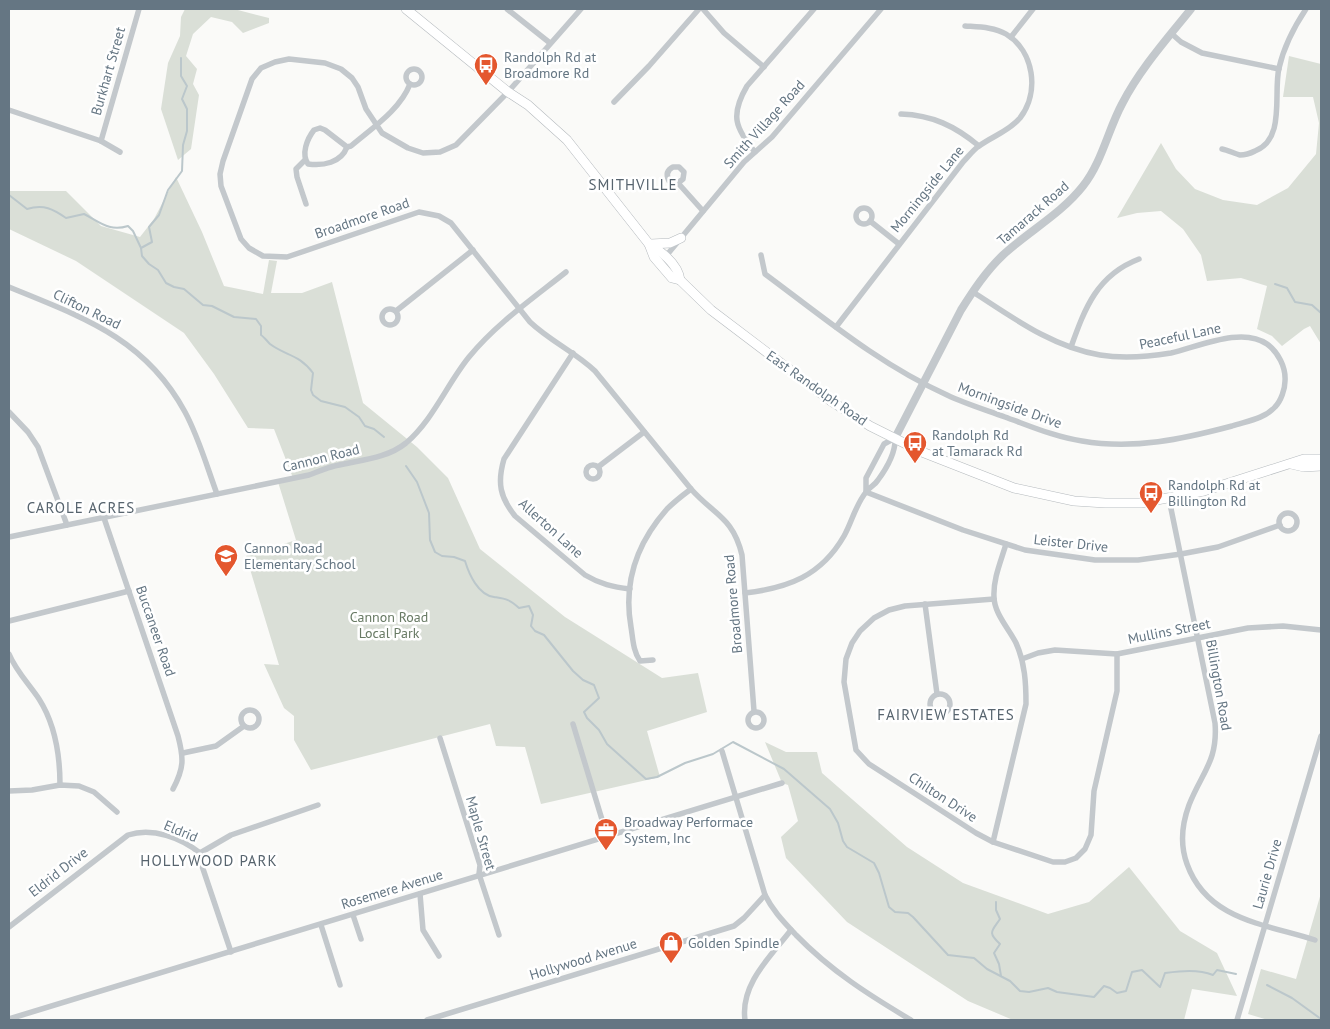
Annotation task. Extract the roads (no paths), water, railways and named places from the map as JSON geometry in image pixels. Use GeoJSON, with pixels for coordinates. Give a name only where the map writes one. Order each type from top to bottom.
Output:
{"type":"FeatureCollection","features":[{"type":"Feature","properties":{"kind":"main road","name":"East Randolph Road"},"geometry":{"type":"LineString","coordinates":[[406,9],[508,92],[528,105],[567,140],[649,244],[666,256],[679,272],[680,280]]}},
{"type":"Feature","properties":{"kind":"main road"},"geometry":{"type":"LineString","coordinates":[[649,244],[670,243],[681,238]]}},
{"type":"Feature","properties":{"kind":"main road","name":"East Randolph Road"},"geometry":{"type":"LineString","coordinates":[[649,244],[654,257],[672,278],[680,280],[711,310],[831,401],[870,426],[922,452],[1014,488],[1074,501],[1141,503],[1204,491],[1304,459],[1321,459]]}},
{"type":"Feature","properties":{"kind":"main road","name":"East Randolph Road"},"geometry":{"type":"LineString","coordinates":[[1291,464],[1304,467],[1321,466]]}},
{"type":"Feature","properties":{"kind":"street","name":"Burkhart Street"},"geometry":{"type":"LineString","coordinates":[[100,141],[139,9]]}},
{"type":"Feature","properties":{"kind":"street"},"geometry":{"type":"LineString","coordinates":[[507,9],[550,43]]}},
{"type":"Feature","properties":{"kind":"street","name":"Broadmore Road"},"geometry":{"type":"LineString","coordinates":[[581,9],[508,92],[456,145],[440,152],[422,153],[408,148],[382,133],[366,109],[358,87],[352,78],[341,69],[325,63],[289,59],[261,68],[252,79],[246,92],[220,174],[221,186],[241,239],[249,248],[263,256],[287,257],[419,212],[439,216],[451,223],[539,331],[573,353],[595,371],[691,489],[724,519],[735,533],[742,555],[754,712]]}},
{"type":"Feature","properties":{"kind":"street"},"geometry":{"type":"LineString","coordinates":[[614,102],[649,66],[699,9]]}},
{"type":"Feature","properties":{"kind":"street"},"geometry":{"type":"LineString","coordinates":[[703,9],[724,33],[764,67]]}},
{"type":"Feature","properties":{"kind":"street"},"geometry":{"type":"LineString","coordinates":[[755,152],[742,136],[736,114],[739,99],[747,86],[814,9]]}},
{"type":"Feature","properties":{"kind":"street","name":"Smith Village Road"},"geometry":{"type":"LineString","coordinates":[[666,256],[744,162],[772,137],[881,9]]}},
{"type":"Feature","properties":{"kind":"street"},"geometry":{"type":"LineString","coordinates":[[965,26],[986,27],[1011,37],[1033,9]]}},
{"type":"Feature","properties":{"kind":"street","name":"Tamarack Road"},"geometry":{"type":"LineString","coordinates":[[745,593],[784,586],[799,580],[814,571],[832,554],[844,536],[866,492],[878,481],[895,448],[895,438],[961,310],[1003,255],[1064,207],[1084,185],[1097,163],[1112,123],[1123,102],[1138,78],[1191,9]]}},
{"type":"Feature","properties":{"kind":"street"},"geometry":{"type":"LineString","coordinates":[[1222,148],[1241,155],[1249,154],[1261,149],[1270,139],[1276,122],[1276,88],[1279,69],[1292,32],[1306,9]]}},
{"type":"Feature","properties":{"kind":"street"},"geometry":{"type":"LineString","coordinates":[[1172,34],[1181,42],[1202,53],[1279,69]]}},
{"type":"Feature","properties":{"kind":"street","name":"Morningside Lane"},"geometry":{"type":"LineString","coordinates":[[836,327],[963,162],[979,146],[1006,131],[1019,119],[1027,106],[1032,91],[1032,73],[1026,57],[1017,42],[1011,37]]}},
{"type":"Feature","properties":{"kind":"street"},"geometry":{"type":"LineString","coordinates":[[305,160],[308,164],[326,164],[339,158],[347,147],[351,146],[400,103],[410,84]]}},
{"type":"Feature","properties":{"kind":"street"},"geometry":{"type":"LineString","coordinates":[[9,110],[100,141],[120,152]]}},
{"type":"Feature","properties":{"kind":"street"},"geometry":{"type":"LineString","coordinates":[[901,114],[921,116],[945,123],[965,134],[979,146]]}},
{"type":"Feature","properties":{"kind":"street"},"geometry":{"type":"LineString","coordinates":[[306,204],[296,169],[305,160],[306,145],[314,130],[320,128],[325,130],[347,147]]}},
{"type":"Feature","properties":{"kind":"street"},"geometry":{"type":"LineString","coordinates":[[678,183],[703,211]]}},
{"type":"Feature","properties":{"kind":"street"},"geometry":{"type":"LineString","coordinates":[[870,221],[899,244]]}},
{"type":"Feature","properties":{"kind":"street"},"geometry":{"type":"LineString","coordinates":[[396,311],[473,250]]}},
{"type":"Feature","properties":{"kind":"street","name":"Morningside Drive"},"geometry":{"type":"LineString","coordinates":[[761,255],[765,274],[881,359],[947,395],[1049,434],[1082,442],[1120,444],[1156,443],[1190,437],[1262,418],[1276,406],[1285,388]]}},
{"type":"Feature","properties":{"kind":"street"},"geometry":{"type":"LineString","coordinates":[[1071,347],[1084,311],[1095,292],[1117,270],[1139,259]]}},
{"type":"Feature","properties":{"kind":"street","name":"Cannon Road"},"geometry":{"type":"LineString","coordinates":[[9,537],[309,474],[373,458],[395,450],[406,443],[425,421],[469,356],[489,335],[566,272]]}},
{"type":"Feature","properties":{"kind":"street","name":"Clifton Road"},"geometry":{"type":"LineString","coordinates":[[10,289],[101,327],[119,338],[154,368],[166,382],[195,432],[217,494]]}},
{"type":"Feature","properties":{"kind":"street","name":"Peaceful Lane"},"geometry":{"type":"LineString","coordinates":[[973,292],[1037,333],[1071,347],[1100,355],[1137,358],[1172,352],[1239,336],[1254,338],[1265,342],[1280,359],[1286,376],[1285,388]]}},
{"type":"Feature","properties":{"kind":"street","name":"Allerton Lane"},"geometry":{"type":"LineString","coordinates":[[573,353],[504,459],[500,473],[501,491],[515,516],[585,575],[598,583],[612,587],[630,588]]}},
{"type":"Feature","properties":{"kind":"street"},"geometry":{"type":"LineString","coordinates":[[9,412],[28,432],[38,447],[67,525]]}},
{"type":"Feature","properties":{"kind":"street"},"geometry":{"type":"LineString","coordinates":[[598,467],[644,432]]}},
{"type":"Feature","properties":{"kind":"street","name":"Tamarack Road"},"geometry":{"type":"LineString","coordinates":[[866,492],[866,478],[884,444],[895,438]]}},
{"type":"Feature","properties":{"kind":"street"},"geometry":{"type":"LineString","coordinates":[[653,660],[640,660],[636,654],[630,620],[630,581],[637,557],[647,534],[668,508],[691,489]]}},
{"type":"Feature","properties":{"kind":"street","name":"Leister Drive"},"geometry":{"type":"LineString","coordinates":[[866,492],[963,530],[1006,544],[1044,554],[1095,560],[1138,560],[1180,554],[1218,546],[1280,525]]}},
{"type":"Feature","properties":{"kind":"street","name":"Billington Road"},"geometry":{"type":"LineString","coordinates":[[1169,499],[1215,723],[1215,747],[1211,762],[1190,803],[1184,821],[1182,844],[1184,855],[1192,877],[1210,901],[1230,913],[1315,940]]}},
{"type":"Feature","properties":{"kind":"street","name":"Buccaneer Road"},"geometry":{"type":"LineString","coordinates":[[104,518],[183,753]]}},
{"type":"Feature","properties":{"kind":"street"},"geometry":{"type":"LineString","coordinates":[[993,842],[1026,704],[1026,682],[1022,659],[1016,643],[996,608],[994,599],[996,578],[1006,544]]}},
{"type":"Feature","properties":{"kind":"street"},"geometry":{"type":"LineString","coordinates":[[9,621],[129,591]]}},
{"type":"Feature","properties":{"kind":"street","name":"Chilton Drive"},"geometry":{"type":"LineString","coordinates":[[994,599],[906,606],[889,610],[874,618],[860,631],[852,643],[846,659],[844,682],[856,750],[869,764],[993,842],[1053,862],[1065,862],[1076,858],[1085,849],[1091,835],[1094,791],[1117,691],[1117,654]]}},
{"type":"Feature","properties":{"kind":"street"},"geometry":{"type":"LineString","coordinates":[[924,604],[938,694]]}},
{"type":"Feature","properties":{"kind":"street","name":"Mullins Street"},"geometry":{"type":"LineString","coordinates":[[1022,659],[1038,653],[1055,650],[1117,654],[1248,628],[1283,626],[1321,630]]}},
{"type":"Feature","properties":{"kind":"street"},"geometry":{"type":"LineString","coordinates":[[9,654],[12,662],[40,701],[50,722],[58,749],[60,785]]}},
{"type":"Feature","properties":{"kind":"street"},"geometry":{"type":"LineString","coordinates":[[573,724],[607,836]]}},
{"type":"Feature","properties":{"kind":"street"},"geometry":{"type":"LineString","coordinates":[[173,789],[183,766],[183,753],[216,746],[244,726]]}},
{"type":"Feature","properties":{"kind":"street","name":"Laurie Drive"},"geometry":{"type":"LineString","coordinates":[[1237,1020],[1321,736]]}},
{"type":"Feature","properties":{"kind":"street","name":"Maple Street"},"geometry":{"type":"LineString","coordinates":[[440,738],[480,864],[479,874],[499,935]]}},
{"type":"Feature","properties":{"kind":"street"},"geometry":{"type":"LineString","coordinates":[[722,751],[765,895],[772,908],[814,953],[845,979],[911,1020]]}},
{"type":"Feature","properties":{"kind":"street","name":"Rosemere Avenue"},"geometry":{"type":"LineString","coordinates":[[9,1019],[32,1010],[321,925],[479,874],[782,783]]}},
{"type":"Feature","properties":{"kind":"street"},"geometry":{"type":"LineString","coordinates":[[9,791],[32,790],[60,785],[79,786],[94,792],[117,812]]}},
{"type":"Feature","properties":{"kind":"street"},"geometry":{"type":"LineString","coordinates":[[231,952],[201,863],[200,853],[231,835],[318,805]]}},
{"type":"Feature","properties":{"kind":"street","name":"Eldrid"},"geometry":{"type":"LineString","coordinates":[[123,838],[141,832],[163,834],[194,848],[200,853]]}},
{"type":"Feature","properties":{"kind":"street","name":"Eldrid Drive"},"geometry":{"type":"LineString","coordinates":[[9,927],[123,838]]}},
{"type":"Feature","properties":{"kind":"street"},"geometry":{"type":"LineString","coordinates":[[420,894],[423,930],[438,956]]}},
{"type":"Feature","properties":{"kind":"street","name":"Hollywood Avenue"},"geometry":{"type":"LineString","coordinates":[[427,1020],[734,926],[765,895]]}},
{"type":"Feature","properties":{"kind":"street"},"geometry":{"type":"LineString","coordinates":[[353,915],[360,939]]}},
{"type":"Feature","properties":{"kind":"street"},"geometry":{"type":"LineString","coordinates":[[321,925],[340,985]]}},
{"type":"Feature","properties":{"kind":"street"},"geometry":{"type":"LineString","coordinates":[[745,1020],[743,1009],[747,990],[791,930]]}},
{"type":"Feature","properties":{"kind":"waterway"},"geometry":{"type":"LineString","coordinates":[[141,248],[152,242],[149,227],[159,215],[168,190],[182,171],[183,145],[187,131],[187,109],[182,99],[187,86],[181,76],[181,58]]}},
{"type":"Feature","properties":{"kind":"waterway"},"geometry":{"type":"LineString","coordinates":[[9,195],[27,209],[43,207],[57,212],[66,218],[84,214],[110,227],[121,228],[128,226],[133,231],[141,248],[142,256],[158,270],[166,283],[184,289],[203,305],[212,306],[234,317],[256,319],[261,326],[261,335],[270,344],[303,362],[313,373],[311,390],[313,395],[321,401],[345,407],[359,417],[365,426],[374,429],[384,437]]}},
{"type":"Feature","properties":{"kind":"waterway"},"geometry":{"type":"LineString","coordinates":[[1275,284],[1287,288],[1295,302],[1312,305],[1321,313]]}},
{"type":"Feature","properties":{"kind":"waterway"},"geometry":{"type":"LineString","coordinates":[[406,466],[417,482],[429,513],[430,540],[435,552],[442,556],[454,557],[465,561],[475,583],[488,595],[507,600],[519,608],[529,606],[533,615],[531,626],[535,631],[544,635],[573,671],[583,680],[594,685],[599,698],[584,712],[587,718],[599,730],[607,744],[646,779],[657,777],[685,763],[713,754],[733,742],[784,769],[830,809],[838,823],[843,841],[847,847],[874,863],[879,873],[889,907],[895,912],[908,913],[913,917],[948,955],[974,958],[987,969],[1010,981],[1020,991],[1029,992],[1048,988],[1057,992],[1094,997],[1104,986],[1117,993],[1126,991],[1132,972],[1142,970],[1160,987],[1165,973],[1195,971],[1213,975],[1217,970],[1236,974]]}},
{"type":"Feature","properties":{"kind":"waterway"},"geometry":{"type":"LineString","coordinates":[[996,902],[996,910],[1000,919],[992,934],[1000,944],[994,953],[999,964],[1001,976]]}},
{"type":"Feature","properties":{"kind":"waterway"},"geometry":{"type":"LineString","coordinates":[[1267,985],[1292,998],[1321,1019]]}},
{"type":"Feature","properties":{"kind":"place","name":"Randolph Rd at Broadmore Rd"},"geometry":{"type":"Point","coordinates":[486,86]}},
{"type":"Feature","properties":{"kind":"place","name":"Randolph Rd at Tamarack Rd"},"geometry":{"type":"Point","coordinates":[915,464]}},
{"type":"Feature","properties":{"kind":"place","name":"Randolph Rd at Billington Rd"},"geometry":{"type":"Point","coordinates":[1151,514]}},
{"type":"Feature","properties":{"kind":"place","name":"Cannon Road Elementary School"},"geometry":{"type":"Point","coordinates":[226,577]}},
{"type":"Feature","properties":{"kind":"place","name":"Broadway Performace System, Inc"},"geometry":{"type":"Point","coordinates":[606,851]}},
{"type":"Feature","properties":{"kind":"place","name":"Golden Spindle"},"geometry":{"type":"Point","coordinates":[671,964]}},
{"type":"Feature","properties":{"kind":"district","name":"SMITHVILLE"},"geometry":{"type":"Point","coordinates":[633,184]}},
{"type":"Feature","properties":{"kind":"district","name":"CAROLE ACRES"},"geometry":{"type":"Point","coordinates":[81,507]}},
{"type":"Feature","properties":{"kind":"district","name":"FAIRVIEW ESTATES"},"geometry":{"type":"Point","coordinates":[946,714]}},
{"type":"Feature","properties":{"kind":"district","name":"HOLLYWOOD PARK"},"geometry":{"type":"Point","coordinates":[209,860]}},
{"type":"Feature","properties":{"kind":"park label","name":"Cannon Road Local Park"},"geometry":{"type":"Point","coordinates":[389,626]}}]}
